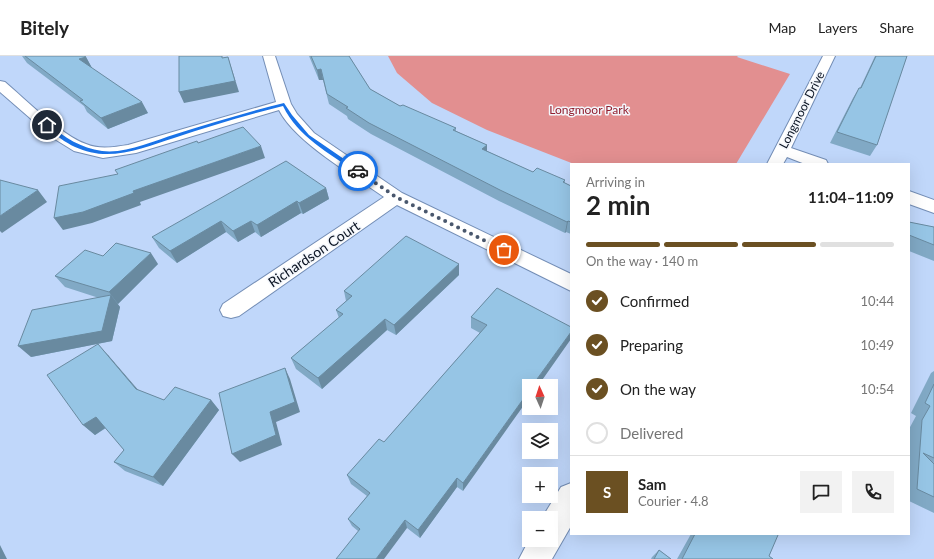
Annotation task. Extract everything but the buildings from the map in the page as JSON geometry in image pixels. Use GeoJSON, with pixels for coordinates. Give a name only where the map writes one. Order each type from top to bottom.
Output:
{"type":"FeatureCollection","features":[{"type":"Feature","properties":{"kind":"street"},"geometry":{"type":"LineString","coordinates":[[269,56],[284,104],[290,116],[308,136],[396,197],[570,283]]}},
{"type":"Feature","properties":{"kind":"street","name":"Longmoor Drive"},"geometry":{"type":"LineString","coordinates":[[779,157],[829,56]]}},
{"type":"Feature","properties":{"kind":"street"},"geometry":{"type":"LineString","coordinates":[[0,85],[59,135],[80,148],[103,153],[130,150],[253,112],[284,104]]}},
{"type":"Feature","properties":{"kind":"street"},"geometry":{"type":"LineString","coordinates":[[779,157],[814,163]]}},
{"type":"Feature","properties":{"kind":"street","name":"Richardson Court"},"geometry":{"type":"LineString","coordinates":[[231,310],[396,197]]}},
{"type":"Feature","properties":{"kind":"street"},"geometry":{"type":"LineString","coordinates":[[910,197],[934,207]]}},
{"type":"Feature","properties":{"kind":"street"},"geometry":{"type":"LineString","coordinates":[[558,520],[570,499]]}},
{"type":"Feature","properties":{"kind":"street"},"geometry":{"type":"LineString","coordinates":[[535,559],[542,547]]}},
{"type":"Feature","properties":{"kind":"green space","name":"Longmoor Park"},"geometry":{"type":"Polygon","coordinates":[[[388,56],[738,56],[737,57],[790,74],[737,163],[571,163],[487,130],[432,103],[397,73],[388,56]]]}},
{"type":"Feature","properties":{"kind":"way so far"},"geometry":{"type":"LineString","coordinates":[[358,171],[396,197],[504,250]]}},
{"type":"Feature","properties":{"kind":"route"},"geometry":{"type":"LineString","coordinates":[[47,125],[59,135],[80,148],[103,153],[130,150],[253,112],[284,104],[290,116],[308,136],[358,171]]}}]}
